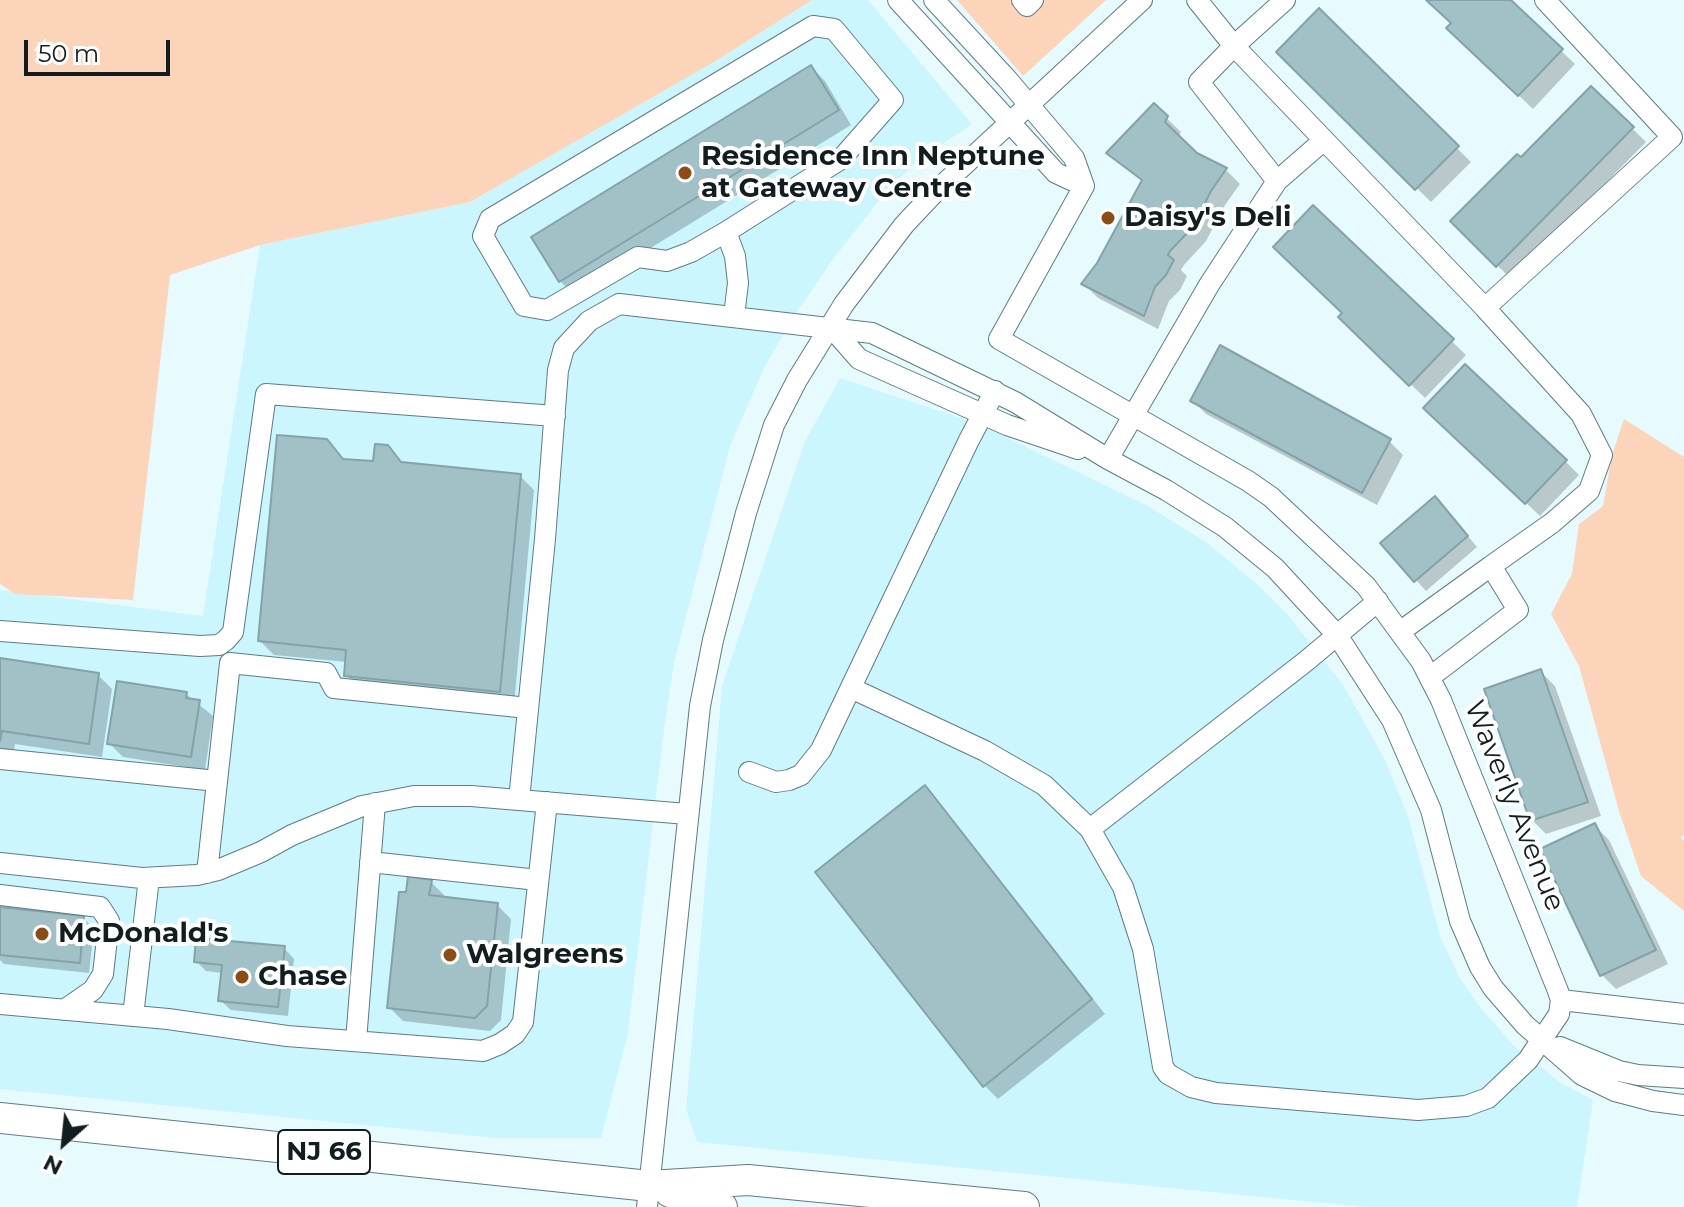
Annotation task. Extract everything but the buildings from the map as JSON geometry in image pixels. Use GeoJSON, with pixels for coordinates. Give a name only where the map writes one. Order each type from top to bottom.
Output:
{"type":"FeatureCollection","features":[{"type":"Feature","properties":{"kind":"highway","name":"NJ 66"},"geometry":{"type":"LineString","coordinates":[[0,1118],[722,1207]]}},
{"type":"Feature","properties":{"kind":"highway","name":"NJ 66"},"geometry":{"type":"LineString","coordinates":[[648,1196],[748,1180],[1024,1207]]}},
{"type":"Feature","properties":{"kind":"street"},"geometry":{"type":"LineString","coordinates":[[898,0],[1056,173],[1084,186]]}},
{"type":"Feature","properties":{"kind":"street"},"geometry":{"type":"LineString","coordinates":[[934,0],[1074,158],[1084,186]]}},
{"type":"Feature","properties":{"kind":"street"},"geometry":{"type":"LineString","coordinates":[[1022,0],[1027,6],[1033,0]]}},
{"type":"Feature","properties":{"kind":"street"},"geometry":{"type":"LineString","coordinates":[[648,1196],[687,814],[706,673],[755,480],[784,402],[830,326],[875,261],[919,208],[1142,0]]}},
{"type":"Feature","properties":{"kind":"street"},"geometry":{"type":"LineString","coordinates":[[1197,0],[1234,46],[1485,308],[1581,414],[1602,455],[1589,491],[1552,523],[1401,631]]}},
{"type":"Feature","properties":{"kind":"street"},"geometry":{"type":"LineString","coordinates":[[1277,181],[1199,82],[1285,0]]}},
{"type":"Feature","properties":{"kind":"street"},"geometry":{"type":"LineString","coordinates":[[1485,308],[1672,137],[1545,0]]}},
{"type":"Feature","properties":{"kind":"street"},"geometry":{"type":"LineString","coordinates":[[813,26],[834,29],[893,100],[841,159],[726,232],[691,252],[667,261],[638,257],[547,310],[524,306],[483,236],[490,219],[813,26]]}},
{"type":"Feature","properties":{"kind":"street"},"geometry":{"type":"LineString","coordinates":[[1108,459],[1209,285],[1277,181],[1323,141]]}},
{"type":"Feature","properties":{"kind":"street","name":"Waverly Avenue"},"geometry":{"type":"LineString","coordinates":[[1084,186],[999,339],[1248,481],[1271,497],[1349,569],[1378,601],[1430,677],[1561,1000]]}},
{"type":"Feature","properties":{"kind":"street"},"geometry":{"type":"LineString","coordinates":[[726,232],[735,256],[738,283],[734,316]]}},
{"type":"Feature","properties":{"kind":"street"},"geometry":{"type":"LineString","coordinates":[[519,800],[558,370],[564,348],[589,321],[619,304],[872,333],[995,391],[1194,506],[1250,546],[1298,591],[1337,635],[1392,720],[1420,780],[1440,837],[1460,921],[1475,956],[1501,997],[1525,1025],[1582,1075],[1633,1096],[1684,1105]]}},
{"type":"Feature","properties":{"kind":"street"},"geometry":{"type":"LineString","coordinates":[[830,326],[859,359],[1032,435],[1108,459]]}},
{"type":"Feature","properties":{"kind":"street"},"geometry":{"type":"LineString","coordinates":[[749,772],[776,782],[801,775],[821,750],[995,391]]}},
{"type":"Feature","properties":{"kind":"street"},"geometry":{"type":"LineString","coordinates":[[0,631],[200,646],[219,645],[226,640],[233,632],[266,394],[555,416]]}},
{"type":"Feature","properties":{"kind":"street"},"geometry":{"type":"LineString","coordinates":[[1430,677],[1518,610],[1491,566]]}},
{"type":"Feature","properties":{"kind":"street"},"geometry":{"type":"LineString","coordinates":[[1090,829],[1378,601]]}},
{"type":"Feature","properties":{"kind":"street"},"geometry":{"type":"LineString","coordinates":[[207,873],[230,663],[226,640]]}},
{"type":"Feature","properties":{"kind":"street"},"geometry":{"type":"LineString","coordinates":[[230,663],[326,673],[334,688],[528,708]]}},
{"type":"Feature","properties":{"kind":"street"},"geometry":{"type":"LineString","coordinates":[[851,688],[985,751],[1044,785],[1090,829],[1123,887],[1143,949],[1163,1067],[1183,1083],[1216,1093],[1418,1110],[1466,1106],[1488,1098],[1528,1060],[1559,1014],[1561,1000],[1684,1014]]}},
{"type":"Feature","properties":{"kind":"street"},"geometry":{"type":"LineString","coordinates":[[0,759],[217,781]]}},
{"type":"Feature","properties":{"kind":"street"},"geometry":{"type":"LineString","coordinates":[[0,863],[149,878],[207,873],[261,852],[332,817],[375,803],[414,796],[471,796],[687,814]]}},
{"type":"Feature","properties":{"kind":"street"},"geometry":{"type":"LineString","coordinates":[[0,1004],[133,1016],[287,1036],[483,1051],[515,1034],[523,1022],[547,802]]}},
{"type":"Feature","properties":{"kind":"street"},"geometry":{"type":"LineString","coordinates":[[356,1041],[375,803]]}},
{"type":"Feature","properties":{"kind":"street"},"geometry":{"type":"LineString","coordinates":[[370,862],[538,880]]}},
{"type":"Feature","properties":{"kind":"street"},"geometry":{"type":"LineString","coordinates":[[133,1016],[149,878]]}},
{"type":"Feature","properties":{"kind":"street"},"geometry":{"type":"LineString","coordinates":[[0,895],[100,907],[109,921],[103,974],[93,990],[64,1010]]}},
{"type":"Feature","properties":{"kind":"street"},"geometry":{"type":"LineString","coordinates":[[1542,1039],[1619,1071],[1684,1078]]}},
{"type":"Feature","properties":{"kind":"shaded area"},"geometry":{"type":"Polygon","coordinates":[[[0,0],[812,0],[714,62],[470,202],[260,245],[170,275],[133,600],[15,594],[0,584],[0,0]]]}},
{"type":"Feature","properties":{"kind":"shaded area"},"geometry":{"type":"Polygon","coordinates":[[[812,0],[868,0],[972,124],[916,162],[881,198],[836,255],[765,366],[730,446],[674,663],[628,1033],[601,1138],[496,1138],[0,1089],[0,590],[203,616],[260,245],[470,202],[714,62],[812,0]]]}},
{"type":"Feature","properties":{"kind":"shaded area"},"geometry":{"type":"Polygon","coordinates":[[[957,0],[1106,0],[1023,76],[957,0]]]}},
{"type":"Feature","properties":{"kind":"shaded area"},"geometry":{"type":"Polygon","coordinates":[[[840,378],[979,424],[1146,505],[1206,542],[1257,584],[1288,615],[1344,686],[1385,760],[1408,816],[1440,936],[1459,977],[1515,1047],[1561,1083],[1593,1100],[1577,1207],[1366,1207],[697,1142],[686,1109],[722,686],[805,441],[840,378]]]}},
{"type":"Feature","properties":{"kind":"shaded area"},"geometry":{"type":"Polygon","coordinates":[[[1624,419],[1684,457],[1684,835],[1681,837],[1684,841],[1684,911],[1641,876],[1619,811],[1579,666],[1551,614],[1572,574],[1579,524],[1603,506],[1612,455],[1624,419]]]}},
{"type":"Feature","properties":{"kind":"place","name":"Residence Inn Neptune at Gateway Centre"},"geometry":{"type":"Point","coordinates":[685,173]}},
{"type":"Feature","properties":{"kind":"place","name":"Daisy's Deli"},"geometry":{"type":"Point","coordinates":[1108,218]}},
{"type":"Feature","properties":{"kind":"place","name":"McDonald's"},"geometry":{"type":"Point","coordinates":[42,934]}},
{"type":"Feature","properties":{"kind":"place","name":"Walgreens"},"geometry":{"type":"Point","coordinates":[450,955]}},
{"type":"Feature","properties":{"kind":"place","name":"Chase"},"geometry":{"type":"Point","coordinates":[242,977]}}]}
